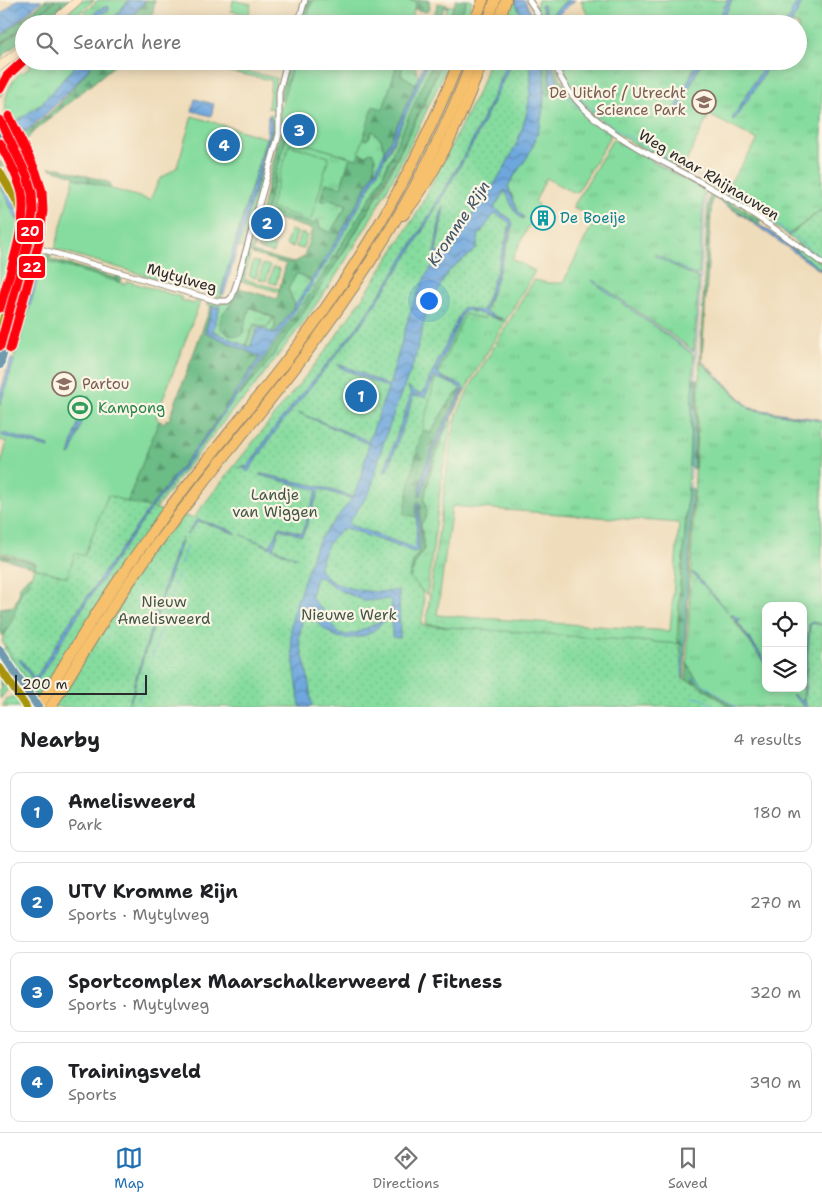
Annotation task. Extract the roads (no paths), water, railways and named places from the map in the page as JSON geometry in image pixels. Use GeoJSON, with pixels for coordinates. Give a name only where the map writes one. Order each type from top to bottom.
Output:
{"type":"FeatureCollection","features":[{"type":"Feature","properties":{"kind":"highway"},"geometry":{"type":"LineString","coordinates":[[477,15],[482,0]]}},
{"type":"Feature","properties":{"kind":"highway"},"geometry":{"type":"LineString","coordinates":[[489,15],[495,0]]}},
{"type":"Feature","properties":{"kind":"highway"},"geometry":{"type":"LineString","coordinates":[[501,15],[506,0]]}},
{"type":"Feature","properties":{"kind":"highway"},"geometry":{"type":"LineString","coordinates":[[38,707],[84,632],[142,546],[292,353],[352,268],[393,200],[455,70]]}},
{"type":"Feature","properties":{"kind":"highway"},"geometry":{"type":"LineString","coordinates":[[51,707],[100,627],[142,565],[199,487],[324,330],[350,292],[388,234],[429,158],[468,70]]}},
{"type":"Feature","properties":{"kind":"highway"},"geometry":{"type":"LineString","coordinates":[[388,234],[419,196],[444,148],[479,70]]}},
{"type":"Feature","properties":{"kind":"main road"},"geometry":{"type":"LineString","coordinates":[[61,15],[78,0]]}},
{"type":"Feature","properties":{"kind":"main road"},"geometry":{"type":"LineString","coordinates":[[0,66],[15,55]]}},
{"type":"Feature","properties":{"kind":"main road"},"geometry":{"type":"LineString","coordinates":[[0,71],[8,61]]}},
{"type":"Feature","properties":{"kind":"main road"},"geometry":{"type":"LineString","coordinates":[[0,366],[40,232],[40,221],[2,139]]}},
{"type":"Feature","properties":{"kind":"main road"},"geometry":{"type":"LineString","coordinates":[[0,151],[33,215],[36,228],[34,247]]}},
{"type":"Feature","properties":{"kind":"main road"},"geometry":{"type":"LineString","coordinates":[[0,650],[30,703],[38,707]]}},
{"type":"Feature","properties":{"kind":"street"},"geometry":{"type":"LineString","coordinates":[[301,15],[305,0]]}},
{"type":"Feature","properties":{"kind":"street"},"geometry":{"type":"LineString","coordinates":[[530,1],[538,15]]}},
{"type":"Feature","properties":{"kind":"street","name":"Mytylweg"},"geometry":{"type":"LineString","coordinates":[[34,247],[217,301],[228,301],[232,297],[279,134],[279,92],[285,70]]}},
{"type":"Feature","properties":{"kind":"street","name":"Weg naar Rhijnauwen"},"geometry":{"type":"LineString","coordinates":[[558,70],[567,88],[594,117],[614,134],[711,187],[758,216],[822,263]]}},
{"type":"Feature","properties":{"kind":"street"},"geometry":{"type":"LineString","coordinates":[[14,683],[30,703]]}},
{"type":"Feature","properties":{"kind":"water"},"geometry":{"type":"Polygon","coordinates":[[[17,0],[42,0],[25,15],[15,15],[15,24],[0,37],[0,15],[17,0]]]}},
{"type":"Feature","properties":{"kind":"water"},"geometry":{"type":"Polygon","coordinates":[[[129,0],[146,0],[134,15],[116,15],[129,0]]]}},
{"type":"Feature","properties":{"kind":"water"},"geometry":{"type":"Polygon","coordinates":[[[514,0],[525,0],[531,15],[521,15],[514,0]]]}},
{"type":"Feature","properties":{"kind":"water"},"geometry":{"type":"Polygon","coordinates":[[[567,0],[575,0],[558,15],[551,15],[567,0]]]}},
{"type":"Feature","properties":{"kind":"water"},"geometry":{"type":"Polygon","coordinates":[[[728,0],[732,0],[725,15],[720,15],[728,0]]]}},
{"type":"Feature","properties":{"kind":"water"},"geometry":{"type":"Polygon","coordinates":[[[798,0],[804,0],[796,15],[791,15],[798,0]]]}},
{"type":"Feature","properties":{"kind":"water"},"geometry":{"type":"Polygon","coordinates":[[[541,5],[543,5],[547,15],[545,15],[541,5]]]}},
{"type":"Feature","properties":{"kind":"water"},"geometry":{"type":"Polygon","coordinates":[[[109,7],[109,10],[100,15],[93,15],[98,10],[109,7]]]}},
{"type":"Feature","properties":{"kind":"water"},"geometry":{"type":"Polygon","coordinates":[[[72,70],[87,70],[36,123],[26,131],[21,130],[0,141],[0,133],[40,105],[72,70]]]}},
{"type":"Feature","properties":{"kind":"water"},"geometry":{"type":"Polygon","coordinates":[[[421,70],[424,70],[384,160],[331,255],[302,301],[241,390],[122,550],[38,679],[33,680],[19,660],[21,659],[33,677],[37,676],[65,629],[107,568],[149,509],[213,426],[260,357],[205,332],[213,306],[220,307],[213,331],[246,346],[250,347],[258,327],[275,334],[339,236],[377,168],[421,70]]]}},
{"type":"Feature","properties":{"kind":"water"},"geometry":{"type":"Polygon","coordinates":[[[503,70],[508,70],[475,140],[411,251],[364,321],[279,426],[248,472],[245,470],[246,468],[239,468],[248,466],[277,424],[358,326],[419,233],[470,145],[503,70]]]}},
{"type":"Feature","properties":{"kind":"water"},"geometry":{"type":"Polygon","coordinates":[[[530,70],[543,70],[543,109],[538,132],[529,154],[508,187],[518,211],[524,218],[521,218],[514,210],[505,190],[494,208],[511,219],[513,224],[494,287],[484,311],[503,320],[467,310],[463,312],[437,371],[441,377],[462,385],[464,390],[433,452],[421,495],[419,496],[421,482],[430,455],[441,429],[461,392],[460,387],[435,377],[425,397],[414,396],[387,472],[384,471],[411,395],[408,387],[415,392],[423,393],[463,307],[480,311],[483,309],[510,225],[509,222],[495,213],[479,235],[476,249],[448,272],[432,301],[426,314],[414,363],[383,444],[371,489],[349,522],[350,525],[414,548],[416,546],[417,502],[419,501],[419,550],[414,552],[345,528],[331,540],[319,568],[332,580],[348,588],[375,592],[399,591],[400,638],[392,637],[392,619],[390,618],[382,622],[369,634],[349,638],[334,636],[317,622],[307,609],[304,609],[299,639],[308,677],[312,707],[300,707],[291,640],[291,625],[295,607],[316,545],[352,499],[320,489],[302,536],[280,529],[273,548],[295,558],[241,535],[270,546],[280,527],[302,533],[317,490],[259,475],[262,474],[322,487],[353,497],[362,474],[369,444],[297,412],[369,441],[388,388],[341,368],[337,364],[389,386],[411,309],[425,277],[438,257],[434,253],[442,207],[444,207],[436,251],[439,254],[441,254],[491,189],[517,142],[526,116],[530,89],[530,70]],[[319,576],[316,578],[311,596],[326,614],[335,629],[342,634],[349,635],[392,616],[391,601],[389,599],[365,601],[339,590],[319,576]]]}},
{"type":"Feature","properties":{"kind":"water"},"geometry":{"type":"Polygon","coordinates":[[[554,70],[563,89],[550,88],[550,71],[554,70]]]}},
{"type":"Feature","properties":{"kind":"water"},"geometry":{"type":"Polygon","coordinates":[[[693,70],[698,70],[678,111],[676,108],[693,70]]]}},
{"type":"Feature","properties":{"kind":"water"},"geometry":{"type":"Polygon","coordinates":[[[762,70],[766,70],[734,120],[732,119],[762,70]]]}},
{"type":"Feature","properties":{"kind":"water"},"geometry":{"type":"Polygon","coordinates":[[[195,99],[214,104],[211,116],[192,111],[195,99]]]}},
{"type":"Feature","properties":{"kind":"water"},"geometry":{"type":"Polygon","coordinates":[[[270,115],[272,124],[270,138],[223,295],[221,293],[226,274],[267,137],[268,116],[270,115]]]}},
{"type":"Feature","properties":{"kind":"water"},"geometry":{"type":"Polygon","coordinates":[[[0,178],[14,202],[18,213],[18,218],[16,219],[0,184],[0,178]]]}},
{"type":"Feature","properties":{"kind":"water"},"geometry":{"type":"Polygon","coordinates":[[[715,198],[769,231],[822,270],[822,272],[746,218],[715,198]]]}},
{"type":"Feature","properties":{"kind":"water"},"geometry":{"type":"Polygon","coordinates":[[[23,226],[26,229],[0,327],[0,313],[23,226]]]}},
{"type":"Feature","properties":{"kind":"water"},"geometry":{"type":"Polygon","coordinates":[[[41,256],[44,257],[17,350],[15,351],[13,349],[41,256]]]}},
{"type":"Feature","properties":{"kind":"water"},"geometry":{"type":"Polygon","coordinates":[[[13,359],[14,361],[0,405],[0,395],[10,360],[13,359]]]}},
{"type":"Feature","properties":{"kind":"water"},"geometry":{"type":"Polygon","coordinates":[[[701,360],[750,408],[822,421],[750,409],[701,360]]]}},
{"type":"Feature","properties":{"kind":"water"},"geometry":{"type":"Polygon","coordinates":[[[86,396],[90,397],[73,450],[69,455],[86,396]]]}},
{"type":"Feature","properties":{"kind":"water"},"geometry":{"type":"Polygon","coordinates":[[[3,433],[49,446],[49,448],[2,436],[3,433]]]}},
{"type":"Feature","properties":{"kind":"water"},"geometry":{"type":"Polygon","coordinates":[[[199,520],[234,531],[236,534],[199,521],[186,535],[196,521],[199,520]]]}},
{"type":"Feature","properties":{"kind":"water"},"geometry":{"type":"Polygon","coordinates":[[[182,538],[134,692],[127,707],[176,548],[182,538]]]}},
{"type":"Feature","properties":{"kind":"water"},"geometry":{"type":"Polygon","coordinates":[[[693,572],[728,612],[692,573],[693,572]]]}},
{"type":"Feature","properties":{"kind":"water"},"geometry":{"type":"Polygon","coordinates":[[[731,614],[739,619],[738,623],[762,656],[762,659],[731,614]]]}},
{"type":"Feature","properties":{"kind":"water"},"geometry":{"type":"Polygon","coordinates":[[[811,622],[822,625],[812,623],[810,625],[807,663],[807,650],[809,624],[811,622]]]}},
{"type":"Feature","properties":{"kind":"water"},"geometry":{"type":"Polygon","coordinates":[[[805,692],[804,701],[807,707],[792,695],[793,694],[803,702],[805,692]]]}},
{"type":"Feature","properties":{"kind":"waterway"},"geometry":{"type":"LineString","coordinates":[[563,90],[576,105],[605,131]]}},
{"type":"Feature","properties":{"kind":"waterway"},"geometry":{"type":"LineString","coordinates":[[573,91],[601,118],[616,129]]}},
{"type":"Feature","properties":{"kind":"waterway"},"geometry":{"type":"LineString","coordinates":[[617,130],[737,199],[822,258]]}},
{"type":"Feature","properties":{"kind":"waterway"},"geometry":{"type":"LineString","coordinates":[[616,139],[706,191],[696,353],[682,678]]}},
{"type":"Feature","properties":{"kind":"waterway"},"geometry":{"type":"LineString","coordinates":[[654,255],[700,278]]}},
{"type":"Feature","properties":{"kind":"waterway"},"geometry":{"type":"LineString","coordinates":[[593,281],[689,350],[696,353]]}},
{"type":"Feature","properties":{"kind":"waterway"},"geometry":{"type":"LineString","coordinates":[[180,565],[187,545]]}},
{"type":"Feature","properties":{"kind":"waterway"},"geometry":{"type":"LineString","coordinates":[[152,658],[178,572]]}},
{"type":"Feature","properties":{"kind":"waterway"},"geometry":{"type":"LineString","coordinates":[[138,702],[149,668]]}},
{"type":"Feature","properties":{"kind":"waterway"},"geometry":{"type":"LineString","coordinates":[[693,677],[736,707]]}},
{"type":"Feature","properties":{"kind":"waterway"},"geometry":{"type":"LineString","coordinates":[[692,697],[703,699],[715,707]]}},
{"type":"Feature","properties":{"kind":"place","name":"De Uithof / Utrecht Science Park"},"geometry":{"type":"Point","coordinates":[704,102]}},
{"type":"Feature","properties":{"kind":"place","name":"Sportcomplex Maarschalkerweerd / Fitness"},"geometry":{"type":"Point","coordinates":[299,130]}},
{"type":"Feature","properties":{"kind":"place","name":"Trainingsveld"},"geometry":{"type":"Point","coordinates":[224,145]}},
{"type":"Feature","properties":{"kind":"place","name":"De Boeije"},"geometry":{"type":"Point","coordinates":[543,218]}},
{"type":"Feature","properties":{"kind":"place","name":"UTV Kromme Rijn"},"geometry":{"type":"Point","coordinates":[267,223]}},
{"type":"Feature","properties":{"kind":"place","name":"Partou"},"geometry":{"type":"Point","coordinates":[64,384]}},
{"type":"Feature","properties":{"kind":"place","name":"Amelisweerd"},"geometry":{"type":"Point","coordinates":[361,396]}},
{"type":"Feature","properties":{"kind":"place","name":"Kampong"},"geometry":{"type":"Point","coordinates":[80,408]}},
{"type":"Feature","properties":{"kind":"water label","name":"Kromme Rijn"},"geometry":{"type":"Point","coordinates":[458,223]}},
{"type":"Feature","properties":{"kind":"park label","name":"Landje van Wiggen"},"geometry":{"type":"Point","coordinates":[275,504]}},
{"type":"Feature","properties":{"kind":"park label","name":"Nieuw Amelisweerd"},"geometry":{"type":"Point","coordinates":[164,610]}},
{"type":"Feature","properties":{"kind":"park label","name":"Nieuwe Werk"},"geometry":{"type":"Point","coordinates":[349,615]}}]}
